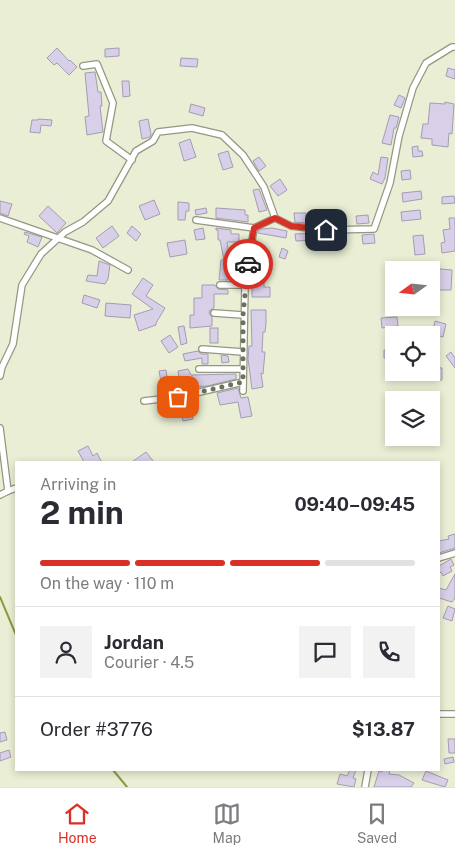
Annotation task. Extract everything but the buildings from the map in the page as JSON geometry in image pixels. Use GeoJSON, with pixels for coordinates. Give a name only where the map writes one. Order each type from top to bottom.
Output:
{"type":"FeatureCollection","features":[{"type":"Feature","properties":{"kind":"street"},"geometry":{"type":"LineString","coordinates":[[0,376],[2,367],[13,344],[22,285],[40,254],[65,232],[83,222],[108,201],[136,151],[153,141],[158,132],[192,128],[222,135],[243,156],[264,187],[275,218],[291,226],[326,230],[374,229],[390,183],[399,136],[413,88],[426,63],[455,47]]}},
{"type":"Feature","properties":{"kind":"street"},"geometry":{"type":"LineString","coordinates":[[83,66],[97,64],[113,104],[106,141],[132,160]]}},
{"type":"Feature","properties":{"kind":"street"},"geometry":{"type":"LineString","coordinates":[[0,218],[92,250],[128,270]]}},
{"type":"Feature","properties":{"kind":"street"},"geometry":{"type":"LineString","coordinates":[[196,220],[254,228],[275,218]]}},
{"type":"Feature","properties":{"kind":"street"},"geometry":{"type":"LineString","coordinates":[[243,390],[245,284],[254,228]]}},
{"type":"Feature","properties":{"kind":"street"},"geometry":{"type":"LineString","coordinates":[[220,285],[245,284]]}},
{"type":"Feature","properties":{"kind":"street"},"geometry":{"type":"LineString","coordinates":[[214,313],[243,315]]}},
{"type":"Feature","properties":{"kind":"street"},"geometry":{"type":"LineString","coordinates":[[202,349],[243,352]]}},
{"type":"Feature","properties":{"kind":"street"},"geometry":{"type":"LineString","coordinates":[[200,369],[243,369]]}},
{"type":"Feature","properties":{"kind":"street"},"geometry":{"type":"LineString","coordinates":[[144,401],[178,397],[243,382]]}},
{"type":"Feature","properties":{"kind":"street"},"geometry":{"type":"LineString","coordinates":[[0,428],[8,491]]}},
{"type":"Feature","properties":{"kind":"street"},"geometry":{"type":"LineString","coordinates":[[0,496],[15,488]]}},
{"type":"Feature","properties":{"kind":"street"},"geometry":{"type":"LineString","coordinates":[[440,558],[455,553]]}},
{"type":"Feature","properties":{"kind":"street"},"geometry":{"type":"LineString","coordinates":[[440,714],[455,714]]}},
{"type":"Feature","properties":{"kind":"street"},"geometry":{"type":"LineString","coordinates":[[365,787],[368,771]]}},
{"type":"Feature","properties":{"kind":"waterway"},"geometry":{"type":"LineString","coordinates":[[0,597],[15,633]]}},
{"type":"Feature","properties":{"kind":"waterway"},"geometry":{"type":"LineString","coordinates":[[114,771],[127,787]]}},
{"type":"Feature","properties":{"kind":"way so far"},"geometry":{"type":"LineString","coordinates":[[178,397],[222,385],[243,382],[243,315],[248,264]]}},
{"type":"Feature","properties":{"kind":"route"},"geometry":{"type":"LineString","coordinates":[[248,264],[254,228],[275,218],[291,226],[326,230]]}}]}
